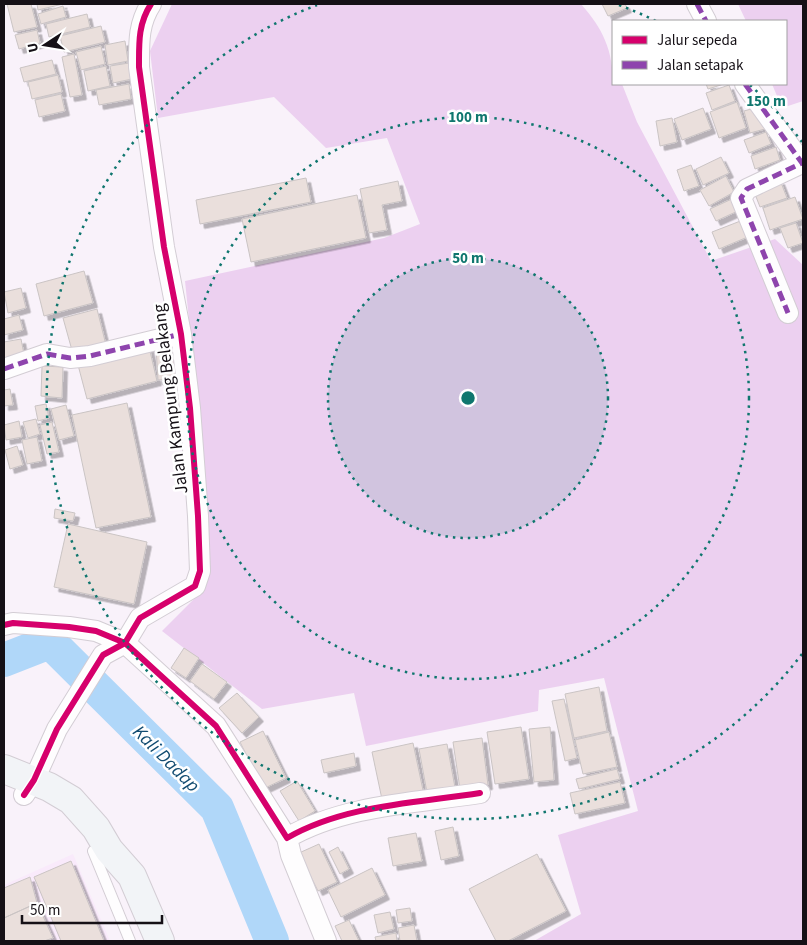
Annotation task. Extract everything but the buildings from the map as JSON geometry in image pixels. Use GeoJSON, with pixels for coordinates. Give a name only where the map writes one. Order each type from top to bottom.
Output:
{"type":"FeatureCollection","features":[{"type":"Feature","properties":{"kind":"street","name":"Jalan Kampung Belakang"},"geometry":{"type":"LineString","coordinates":[[125,643],[140,618],[195,586],[200,571],[191,428],[180,334],[164,247],[139,67],[138,39],[141,26],[151,4]]}},
{"type":"Feature","properties":{"kind":"street"},"geometry":{"type":"LineString","coordinates":[[698,4],[706,20]]}},
{"type":"Feature","properties":{"kind":"street"},"geometry":{"type":"LineString","coordinates":[[746,85],[803,164],[747,190],[741,198],[788,313]]}},
{"type":"Feature","properties":{"kind":"street"},"geometry":{"type":"LineString","coordinates":[[4,369],[47,354],[70,358],[90,356],[180,334]]}},
{"type":"Feature","properties":{"kind":"street"},"geometry":{"type":"LineString","coordinates":[[4,625],[13,623],[96,631],[125,643],[216,726],[288,838],[291,855],[326,941]]}},
{"type":"Feature","properties":{"kind":"street"},"geometry":{"type":"LineString","coordinates":[[21,787],[103,655],[125,643]]}},
{"type":"Feature","properties":{"kind":"street"},"geometry":{"type":"LineString","coordinates":[[4,769],[21,787],[41,803],[90,834],[101,850],[132,876],[160,941]]}},
{"type":"Feature","properties":{"kind":"street"},"geometry":{"type":"LineString","coordinates":[[288,838],[306,828],[347,813],[480,793]]}},
{"type":"Feature","properties":{"kind":"lane"},"geometry":{"type":"LineString","coordinates":[[101,850],[130,941]]}},
{"type":"Feature","properties":{"kind":"shaded area"},"geometry":{"type":"Polygon","coordinates":[[[172,4],[581,4],[601,31],[609,50],[612,66],[612,85],[622,85],[637,122],[711,261],[775,239],[803,265],[803,941],[534,941],[581,914],[558,835],[638,811],[604,678],[539,690],[538,711],[366,746],[354,693],[262,709],[162,631],[205,588],[206,484],[185,281],[384,238],[420,224],[387,138],[326,148],[274,97],[158,118],[150,51],[172,4]]]}},
{"type":"Feature","properties":{"kind":"shaded area"},"geometry":{"type":"Polygon","coordinates":[[[738,4],[803,4],[803,101],[782,108],[772,85],[787,85],[787,20],[746,20],[738,4]]]}},
{"type":"Feature","properties":{"kind":"shaded area"},"geometry":{"type":"Polygon","coordinates":[[[73,854],[110,941],[4,941],[4,885],[73,854]]]}},
{"type":"Feature","properties":{"kind":"waterway","name":"Kali Dadap"},"geometry":{"type":"LineString","coordinates":[[4,660],[50,642],[217,808],[272,941]]}},
{"type":"Feature","properties":{"kind":"marked path"},"geometry":{"type":"LineString","coordinates":[[697,4],[705,20]]}},
{"type":"Feature","properties":{"kind":"marked path"},"geometry":{"type":"LineString","coordinates":[[746,85],[802,163],[747,189],[741,198],[788,313]]}},
{"type":"Feature","properties":{"kind":"marked path"},"geometry":{"type":"LineString","coordinates":[[4,369],[47,354],[70,358],[90,356],[181,334]]}},
{"type":"Feature","properties":{"kind":"cycle path"},"geometry":{"type":"LineString","coordinates":[[24,795],[34,780],[57,729],[103,655],[125,643],[140,618],[195,586],[200,571],[190,408],[181,334],[164,247],[139,67],[141,26],[151,4]]}},
{"type":"Feature","properties":{"kind":"cycle path"},"geometry":{"type":"LineString","coordinates":[[4,625],[13,623],[96,631],[125,643],[216,726],[287,838],[332,818],[356,812],[480,793]]}}]}
